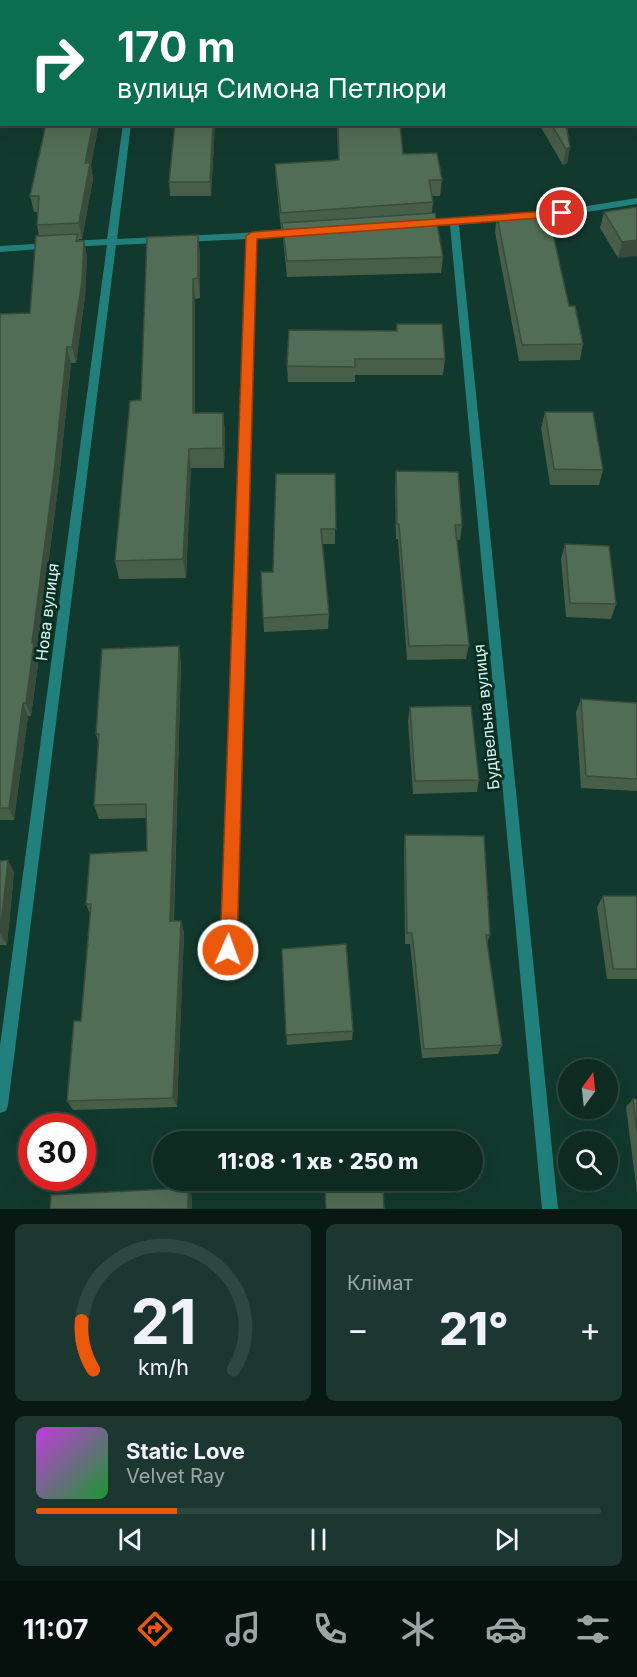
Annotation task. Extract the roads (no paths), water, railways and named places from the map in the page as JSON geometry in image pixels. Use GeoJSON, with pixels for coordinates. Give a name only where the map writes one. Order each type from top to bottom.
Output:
{"type":"FeatureCollection","features":[{"type":"Feature","properties":{"kind":"street","name":"Нова вулиця"},"geometry":{"type":"LineString","coordinates":[[0,1105],[127,126]]}},
{"type":"Feature","properties":{"kind":"street"},"geometry":{"type":"LineString","coordinates":[[406,226],[562,213],[637,201]]}},
{"type":"Feature","properties":{"kind":"street","name":"Будівельна вулиця"},"geometry":{"type":"LineString","coordinates":[[454,223],[550,1209]]}},
{"type":"Feature","properties":{"kind":"street"},"geometry":{"type":"LineString","coordinates":[[0,249],[311,232]]}},
{"type":"Feature","properties":{"kind":"street"},"geometry":{"type":"LineString","coordinates":[[228,950],[252,236]]}}]}
